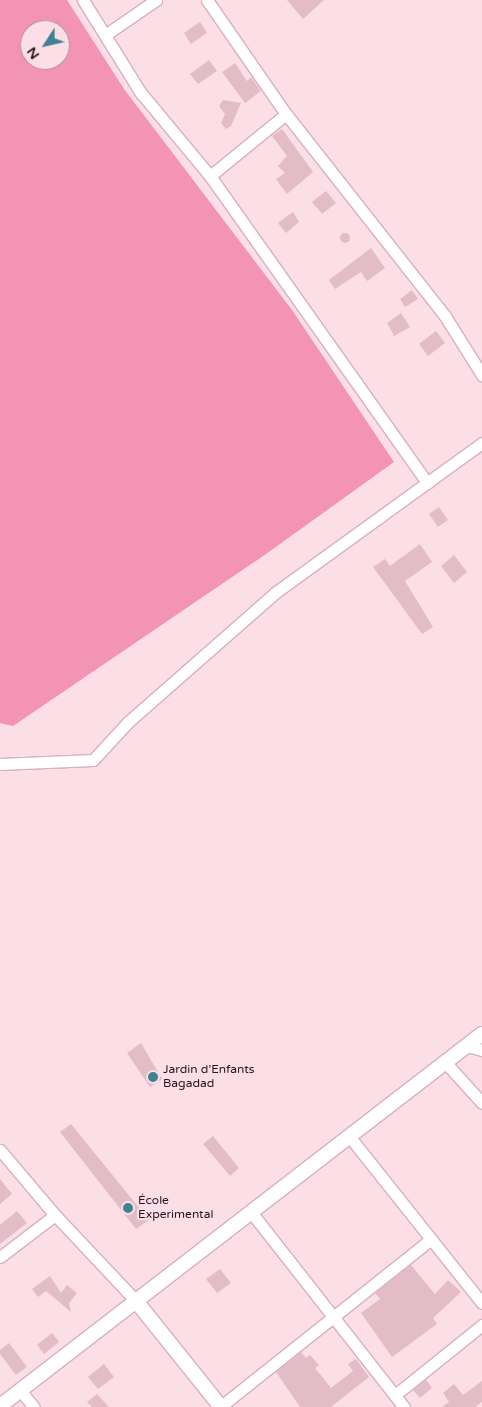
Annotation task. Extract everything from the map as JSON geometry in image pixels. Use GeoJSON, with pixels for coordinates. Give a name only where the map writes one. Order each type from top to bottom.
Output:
{"type":"FeatureCollection","features":[{"type":"Feature","properties":{"kind":"street"},"geometry":{"type":"LineString","coordinates":[[83,0],[141,93],[210,176],[427,483]]}},
{"type":"Feature","properties":{"kind":"street"},"geometry":{"type":"LineString","coordinates":[[105,35],[156,0]]}},
{"type":"Feature","properties":{"kind":"street"},"geometry":{"type":"LineString","coordinates":[[207,0],[286,114],[446,316],[482,374]]}},
{"type":"Feature","properties":{"kind":"street"},"geometry":{"type":"LineString","coordinates":[[210,176],[286,114]]}},
{"type":"Feature","properties":{"kind":"street"},"geometry":{"type":"LineString","coordinates":[[0,764],[93,760],[128,722],[276,592],[482,443]]}},
{"type":"Feature","properties":{"kind":"street"},"geometry":{"type":"LineString","coordinates":[[0,1406],[482,1034]]}},
{"type":"Feature","properties":{"kind":"street"},"geometry":{"type":"LineString","coordinates":[[467,1046],[482,1050]]}},
{"type":"Feature","properties":{"kind":"street"},"geometry":{"type":"LineString","coordinates":[[445,1062],[482,1104]]}},
{"type":"Feature","properties":{"kind":"street"},"geometry":{"type":"LineString","coordinates":[[349,1136],[482,1304]]}},
{"type":"Feature","properties":{"kind":"street"},"geometry":{"type":"LineString","coordinates":[[0,1150],[55,1215],[136,1301],[220,1407],[431,1239]]}},
{"type":"Feature","properties":{"kind":"street"},"geometry":{"type":"LineString","coordinates":[[252,1212],[404,1407]]}},
{"type":"Feature","properties":{"kind":"street"},"geometry":{"type":"LineString","coordinates":[[0,1257],[55,1215]]}},
{"type":"Feature","properties":{"kind":"street"},"geometry":{"type":"LineString","coordinates":[[395,1395],[482,1325]]}},
{"type":"Feature","properties":{"kind":"street"},"geometry":{"type":"LineString","coordinates":[[20,1390],[34,1407]]}},
{"type":"Feature","properties":{"kind":"shaded area"},"geometry":{"type":"Polygon","coordinates":[[[0,0],[67,0],[124,89],[292,310],[394,462],[266,554],[13,726],[0,723],[0,0]]]}},
{"type":"Feature","properties":{"kind":"building"},"geometry":{"type":"Polygon","coordinates":[[[287,0],[324,0],[303,19],[287,0]]]}},
{"type":"Feature","properties":{"kind":"building"},"geometry":{"type":"Polygon","coordinates":[[[200,22],[207,33],[191,44],[184,33],[200,22]]]}},
{"type":"Feature","properties":{"kind":"building"},"geometry":{"type":"Polygon","coordinates":[[[209,60],[217,71],[198,84],[190,74],[209,60]]]}},
{"type":"Feature","properties":{"kind":"building"},"geometry":{"type":"Polygon","coordinates":[[[235,63],[247,81],[251,77],[261,91],[245,103],[222,72],[235,63]]]}},
{"type":"Feature","properties":{"kind":"building"},"geometry":{"type":"Polygon","coordinates":[[[223,100],[241,103],[231,126],[226,129],[221,123],[225,114],[219,106],[223,100]]]}},
{"type":"Feature","properties":{"kind":"building"},"geometry":{"type":"Polygon","coordinates":[[[282,129],[313,172],[287,194],[276,179],[285,173],[278,166],[287,156],[272,136],[282,129]]]}},
{"type":"Feature","properties":{"kind":"building"},"geometry":{"type":"Polygon","coordinates":[[[326,191],[336,203],[322,214],[312,202],[326,191]]]}},
{"type":"Feature","properties":{"kind":"building"},"geometry":{"type":"Polygon","coordinates":[[[293,212],[299,222],[286,233],[278,223],[293,212]]]}},
{"type":"Feature","properties":{"kind":"building"},"geometry":{"type":"Polygon","coordinates":[[[343,233],[347,233],[350,238],[347,243],[343,243],[340,240],[340,236],[343,233]]]}},
{"type":"Feature","properties":{"kind":"building"},"geometry":{"type":"Polygon","coordinates":[[[371,248],[385,268],[367,281],[361,272],[335,289],[329,280],[371,248]]]}},
{"type":"Feature","properties":{"kind":"building"},"geometry":{"type":"Polygon","coordinates":[[[412,290],[418,299],[405,307],[400,299],[412,290]]]}},
{"type":"Feature","properties":{"kind":"building"},"geometry":{"type":"Polygon","coordinates":[[[401,313],[410,327],[394,336],[387,323],[401,313]]]}},
{"type":"Feature","properties":{"kind":"building"},"geometry":{"type":"Polygon","coordinates":[[[436,331],[445,343],[428,356],[419,344],[436,331]]]}},
{"type":"Feature","properties":{"kind":"building"},"geometry":{"type":"Polygon","coordinates":[[[439,507],[448,520],[438,527],[429,514],[439,507]]]}},
{"type":"Feature","properties":{"kind":"building"},"geometry":{"type":"Polygon","coordinates":[[[420,544],[432,562],[405,581],[433,627],[422,634],[373,567],[385,559],[390,566],[420,544]]]}},
{"type":"Feature","properties":{"kind":"building"},"geometry":{"type":"Polygon","coordinates":[[[454,555],[467,572],[454,583],[441,566],[454,555]]]}},
{"type":"Feature","properties":{"kind":"building"},"geometry":{"type":"Polygon","coordinates":[[[141,1043],[162,1079],[150,1087],[127,1053],[141,1043]]]}},
{"type":"Feature","properties":{"kind":"building"},"geometry":{"type":"Polygon","coordinates":[[[71,1124],[149,1220],[136,1229],[60,1132],[71,1124]]]}},
{"type":"Feature","properties":{"kind":"building"},"geometry":{"type":"Polygon","coordinates":[[[213,1136],[239,1168],[230,1176],[203,1144],[213,1136]]]}},
{"type":"Feature","properties":{"kind":"building"},"geometry":{"type":"Polygon","coordinates":[[[0,1179],[12,1194],[0,1204],[0,1179]]]}},
{"type":"Feature","properties":{"kind":"building"},"geometry":{"type":"Polygon","coordinates":[[[17,1211],[27,1223],[0,1244],[0,1225],[17,1211]]]}},
{"type":"Feature","properties":{"kind":"building"},"geometry":{"type":"Polygon","coordinates":[[[411,1265],[435,1294],[448,1280],[461,1292],[433,1318],[437,1324],[392,1357],[361,1313],[380,1299],[375,1293],[411,1265]]]}},
{"type":"Feature","properties":{"kind":"building"},"geometry":{"type":"Polygon","coordinates":[[[220,1269],[231,1283],[217,1293],[206,1279],[220,1269]]]}},
{"type":"Feature","properties":{"kind":"building"},"geometry":{"type":"Polygon","coordinates":[[[50,1276],[61,1293],[67,1285],[77,1293],[69,1303],[71,1312],[46,1291],[38,1297],[32,1289],[50,1276]]]}},
{"type":"Feature","properties":{"kind":"building"},"geometry":{"type":"Polygon","coordinates":[[[52,1333],[59,1342],[44,1354],[37,1345],[52,1333]]]}},
{"type":"Feature","properties":{"kind":"building"},"geometry":{"type":"Polygon","coordinates":[[[9,1343],[27,1367],[16,1375],[0,1354],[0,1350],[9,1343]]]}},
{"type":"Feature","properties":{"kind":"building"},"geometry":{"type":"Polygon","coordinates":[[[301,1352],[306,1358],[310,1355],[319,1365],[315,1368],[331,1388],[353,1371],[348,1364],[356,1359],[369,1377],[331,1407],[300,1407],[276,1372],[301,1352]]]}},
{"type":"Feature","properties":{"kind":"building"},"geometry":{"type":"Polygon","coordinates":[[[104,1364],[114,1377],[98,1389],[88,1377],[104,1364]]]}},
{"type":"Feature","properties":{"kind":"building"},"geometry":{"type":"Polygon","coordinates":[[[426,1380],[432,1388],[420,1398],[413,1390],[426,1380]]]}},
{"type":"Feature","properties":{"kind":"building"},"geometry":{"type":"Polygon","coordinates":[[[482,1381],[482,1402],[475,1407],[442,1407],[449,1402],[443,1393],[454,1384],[463,1395],[482,1381]]]}},
{"type":"Feature","properties":{"kind":"building"},"geometry":{"type":"Polygon","coordinates":[[[97,1394],[109,1407],[92,1407],[87,1402],[97,1394]]]}},
{"type":"Feature","properties":{"kind":"place","name":"Jardin d’Enfants Bagadad"},"geometry":{"type":"Point","coordinates":[153,1077]}},
{"type":"Feature","properties":{"kind":"place","name":"École Experimental"},"geometry":{"type":"Point","coordinates":[128,1208]}}]}
